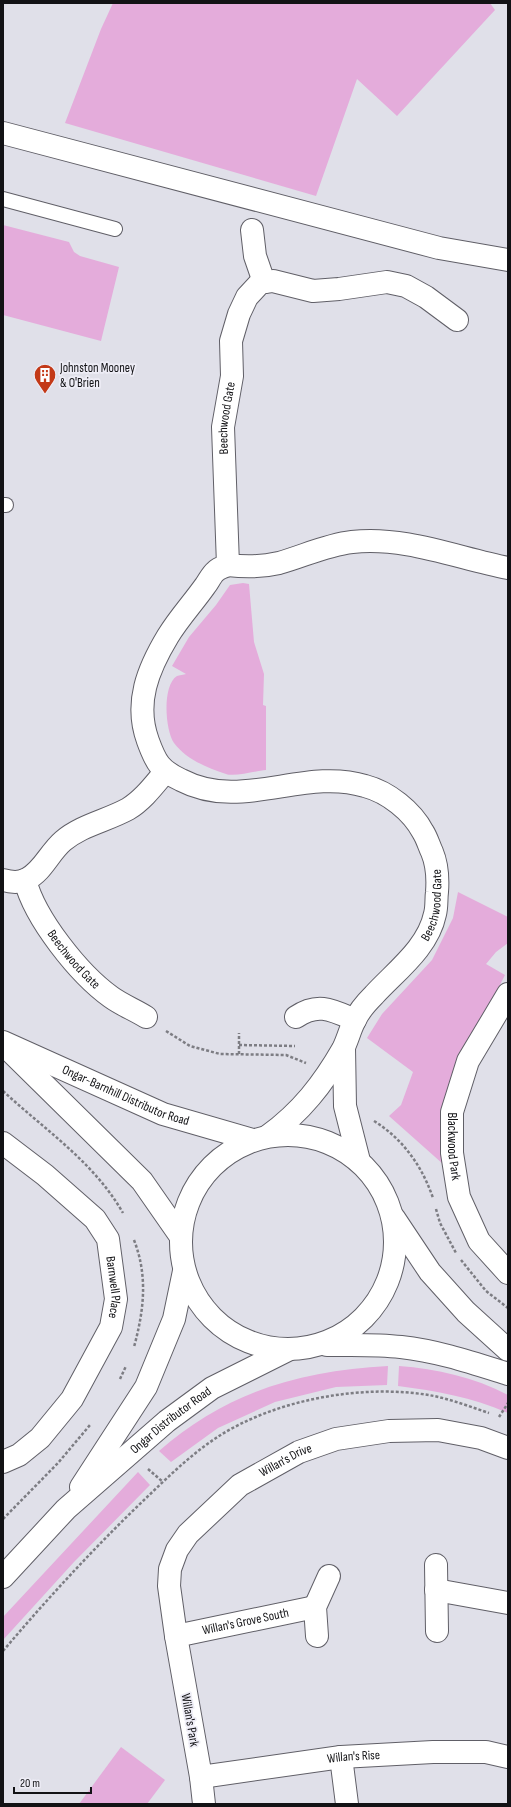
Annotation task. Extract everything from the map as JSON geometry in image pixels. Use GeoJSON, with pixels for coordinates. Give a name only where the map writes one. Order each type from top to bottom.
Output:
{"type":"FeatureCollection","features":[{"type":"Feature","properties":{"kind":"street"},"geometry":{"type":"LineString","coordinates":[[3,133],[439,248],[508,260]]}},
{"type":"Feature","properties":{"kind":"street"},"geometry":{"type":"LineString","coordinates":[[252,230],[255,256],[264,282],[273,281],[313,291],[387,282],[406,286],[426,297],[457,320]]}},
{"type":"Feature","properties":{"kind":"street","name":"Beechwood Gate"},"geometry":{"type":"LineString","coordinates":[[180,1237],[185,1210],[193,1192],[212,1166],[232,1151],[260,1138],[291,1119],[312,1095],[344,1046],[355,1020],[366,1004],[409,959],[424,940],[435,915],[437,887],[435,860],[423,831],[407,810],[382,792],[350,782],[337,781],[296,783],[254,791],[227,793],[205,790],[188,784],[165,772],[152,754],[143,728],[141,704],[144,685],[157,656],[177,621],[213,573],[228,565],[223,427],[232,376],[231,341],[239,314],[247,297],[260,283],[264,282]]}},
{"type":"Feature","properties":{"kind":"street"},"geometry":{"type":"LineString","coordinates":[[228,565],[260,566],[296,558],[320,548],[353,542],[381,542],[437,550],[477,562],[508,568]]}},
{"type":"Feature","properties":{"kind":"street"},"geometry":{"type":"LineString","coordinates":[[3,880],[10,882],[25,880],[36,874],[62,842],[81,828],[106,820],[129,808],[140,800],[165,772]]}},
{"type":"Feature","properties":{"kind":"street","name":"Beechwood Gate"},"geometry":{"type":"LineString","coordinates":[[25,880],[28,890],[46,923],[86,975],[112,997],[146,1017]]}},
{"type":"Feature","properties":{"kind":"street","name":"Blackwood Park"},"geometry":{"type":"LineString","coordinates":[[508,994],[468,1061],[452,1112],[452,1153],[459,1197],[479,1241],[508,1273]]}},
{"type":"Feature","properties":{"kind":"street"},"geometry":{"type":"LineString","coordinates":[[296,1017],[306,1010],[322,1007],[355,1020]]}},
{"type":"Feature","properties":{"kind":"street","name":"Ongar-Barnhill Distributor Road"},"geometry":{"type":"LineString","coordinates":[[3,1042],[163,1114],[260,1138]]}},
{"type":"Feature","properties":{"kind":"street","name":"Ongar-Barnhill Distributor Road"},"geometry":{"type":"LineString","coordinates":[[3,1045],[142,1181],[180,1237]]}},
{"type":"Feature","properties":{"kind":"street","name":"Beechwood Gate"},"geometry":{"type":"LineString","coordinates":[[344,1046],[346,1106],[359,1161]]}},
{"type":"Feature","properties":{"kind":"street"},"geometry":{"type":"LineString","coordinates":[[260,1138],[301,1135],[332,1144],[359,1161],[380,1185],[392,1215],[430,1272],[466,1312],[508,1350]]}},
{"type":"Feature","properties":{"kind":"street","name":"Barnwell Place"},"geometry":{"type":"LineString","coordinates":[[3,1143],[45,1175],[95,1219],[108,1239],[116,1299],[111,1327],[72,1399],[40,1438],[19,1455],[3,1462]]}},
{"type":"Feature","properties":{"kind":"street"},"geometry":{"type":"LineString","coordinates":[[321,1345],[350,1330],[374,1308],[390,1279],[396,1247],[392,1215]]}},
{"type":"Feature","properties":{"kind":"street"},"geometry":{"type":"LineString","coordinates":[[180,1237],[184,1271],[193,1294],[208,1314],[227,1331],[256,1346],[288,1350],[321,1345],[377,1344],[402,1347],[459,1358],[508,1374]]}},
{"type":"Feature","properties":{"kind":"street","name":"Ongar Distributor Road"},"geometry":{"type":"LineString","coordinates":[[66,1509],[146,1387],[174,1319],[184,1271]]}},
{"type":"Feature","properties":{"kind":"street","name":"Ongar Distributor Road"},"geometry":{"type":"LineString","coordinates":[[3,1578],[66,1509],[167,1421],[212,1388],[288,1350]]}},
{"type":"Feature","properties":{"kind":"street","name":"Willan's Drive"},"geometry":{"type":"LineString","coordinates":[[176,1636],[169,1586],[170,1569],[177,1550],[188,1534],[240,1485],[299,1452],[336,1440],[389,1431],[438,1430],[481,1438],[508,1448]]}},
{"type":"Feature","properties":{"kind":"street"},"geometry":{"type":"LineString","coordinates":[[436,1565],[437,1631]]}},
{"type":"Feature","properties":{"kind":"street"},"geometry":{"type":"LineString","coordinates":[[317,1636],[315,1607],[329,1576]]}},
{"type":"Feature","properties":{"kind":"street"},"geometry":{"type":"LineString","coordinates":[[436,1590],[508,1603]]}},
{"type":"Feature","properties":{"kind":"street","name":"Willan's Grove South"},"geometry":{"type":"LineString","coordinates":[[176,1636],[315,1607]]}},
{"type":"Feature","properties":{"kind":"street","name":"Willan's Park"},"geometry":{"type":"LineString","coordinates":[[176,1636],[201,1777],[204,1804]]}},
{"type":"Feature","properties":{"kind":"street","name":"Willan's Rise"},"geometry":{"type":"LineString","coordinates":[[201,1777],[341,1757],[433,1752],[486,1752],[508,1757]]}},
{"type":"Feature","properties":{"kind":"street"},"geometry":{"type":"LineString","coordinates":[[341,1757],[347,1804]]}},
{"type":"Feature","properties":{"kind":"lane"},"geometry":{"type":"LineString","coordinates":[[3,199],[115,229]]}},
{"type":"Feature","properties":{"kind":"path"},"geometry":{"type":"LineString","coordinates":[[146,1017],[155,1025],[190,1046],[220,1054],[286,1055],[312,1066],[312,1095]]}},
{"type":"Feature","properties":{"kind":"path"},"geometry":{"type":"LineString","coordinates":[[239,1054],[240,1033]]}},
{"type":"Feature","properties":{"kind":"path"},"geometry":{"type":"LineString","coordinates":[[239,1045],[295,1046]]}},
{"type":"Feature","properties":{"kind":"path"},"geometry":{"type":"LineString","coordinates":[[3,1091],[86,1163],[112,1194],[126,1220]]}},
{"type":"Feature","properties":{"kind":"path"},"geometry":{"type":"LineString","coordinates":[[132,1233],[137,1247],[141,1267],[144,1298],[140,1324],[133,1352]]}},
{"type":"Feature","properties":{"kind":"path"},"geometry":{"type":"LineString","coordinates":[[118,1384],[127,1364]]}},
{"type":"Feature","properties":{"kind":"path"},"geometry":{"type":"LineString","coordinates":[[499,1417],[508,1403]]}},
{"type":"Feature","properties":{"kind":"path"},"geometry":{"type":"LineString","coordinates":[[3,1519],[58,1463],[93,1421]]}},
{"type":"Feature","properties":{"kind":"shaded area"},"geometry":{"type":"Polygon","coordinates":[[[113,3],[490,3],[495,10],[397,116],[357,79],[316,196],[65,123],[101,29],[113,3]]]}},
{"type":"Feature","properties":{"kind":"shaded area"},"geometry":{"type":"Polygon","coordinates":[[[3,225],[69,242],[74,252],[80,256],[119,267],[101,341],[3,315],[3,225]]]}},
{"type":"Feature","properties":{"kind":"shaded area"},"geometry":{"type":"Polygon","coordinates":[[[243,583],[249,584],[254,642],[264,674],[263,705],[266,706],[266,770],[230,775],[197,762],[179,749],[171,737],[166,708],[169,688],[172,681],[177,676],[186,674],[172,666],[189,637],[216,605],[230,585],[243,583]]]}},
{"type":"Feature","properties":{"kind":"shaded area"},"geometry":{"type":"Polygon","coordinates":[[[458,892],[508,917],[508,943],[496,952],[486,964],[505,975],[464,1055],[443,1164],[389,1116],[401,1105],[413,1072],[367,1038],[382,1014],[432,960],[453,918],[458,892]]]}},
{"type":"Feature","properties":{"kind":"shaded area"},"geometry":{"type":"Polygon","coordinates":[[[388,1366],[387,1385],[336,1387],[275,1402],[218,1428],[171,1462],[159,1451],[184,1431],[211,1414],[237,1399],[265,1388],[324,1373],[388,1366]]]}},
{"type":"Feature","properties":{"kind":"shaded area"},"geometry":{"type":"Polygon","coordinates":[[[399,1366],[427,1369],[482,1383],[508,1395],[508,1413],[494,1407],[454,1395],[398,1386],[399,1366]]]}},
{"type":"Feature","properties":{"kind":"shaded area"},"geometry":{"type":"Polygon","coordinates":[[[138,1472],[150,1485],[74,1562],[3,1640],[3,1617],[138,1472]]]}},
{"type":"Feature","properties":{"kind":"shaded area"},"geometry":{"type":"Polygon","coordinates":[[[121,1747],[165,1780],[147,1804],[79,1804],[121,1747]]]}},
{"type":"Feature","properties":{"kind":"place","name":"Johnston Mooney & O'Brien"},"geometry":{"type":"Point","coordinates":[45,394]}}]}
